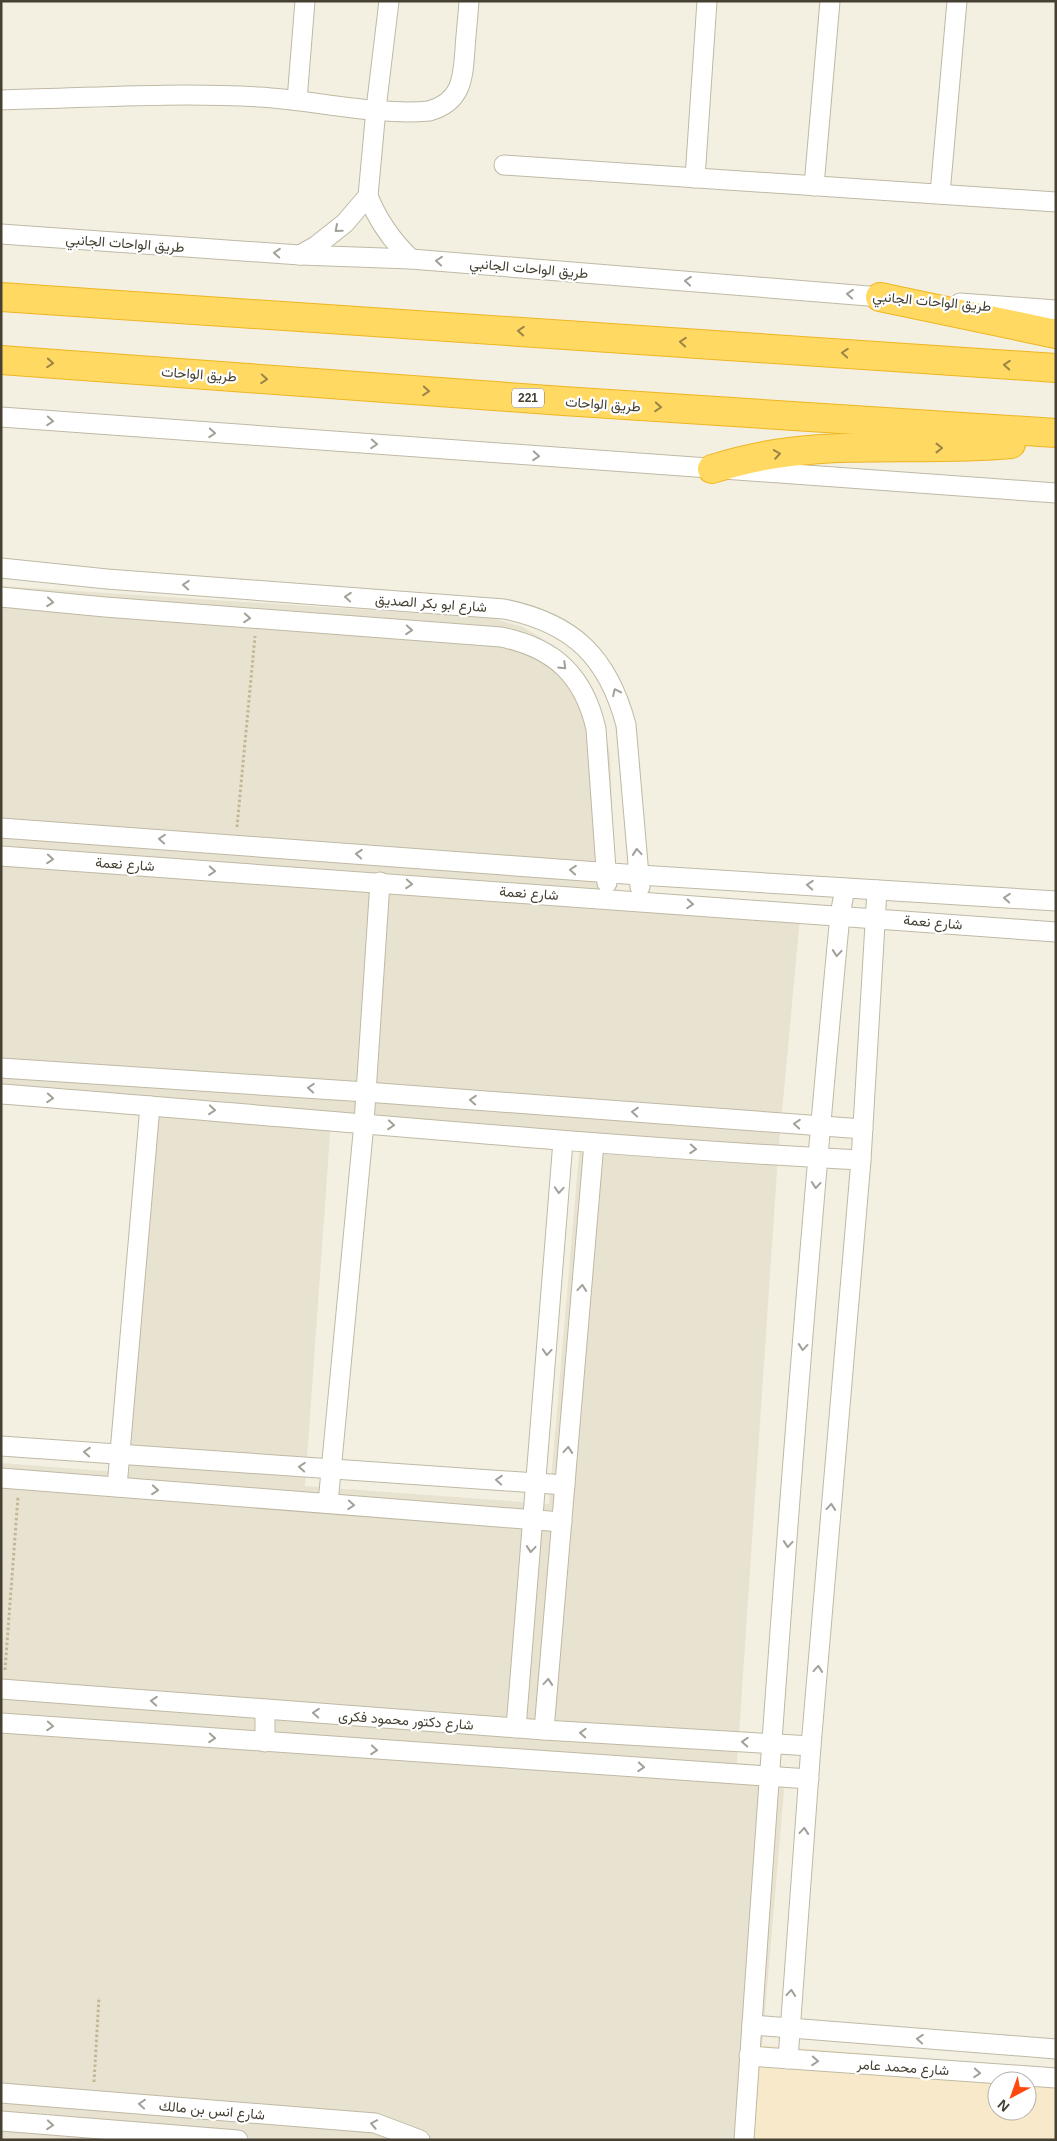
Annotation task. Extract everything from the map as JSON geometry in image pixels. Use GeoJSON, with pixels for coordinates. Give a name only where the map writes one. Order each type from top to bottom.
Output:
{"type":"FeatureCollection","features":[{"type":"Feature","properties":{"kind":"highway"},"geometry":{"type":"LineString","coordinates":[[880,296],[1056,334]]}},
{"type":"Feature","properties":{"kind":"highway"},"geometry":{"type":"LineString","coordinates":[[1,297],[1056,368]]}},
{"type":"Feature","properties":{"kind":"highway","name":"طريق الواحات"},"geometry":{"type":"LineString","coordinates":[[1,360],[563,401],[1056,434]]}},
{"type":"Feature","properties":{"kind":"highway"},"geometry":{"type":"LineString","coordinates":[[712,469],[763,456],[798,451],[961,447],[1027,442],[1056,434]]}},
{"type":"Feature","properties":{"kind":"street"},"geometry":{"type":"LineString","coordinates":[[297,100],[305,1]]}},
{"type":"Feature","properties":{"kind":"street"},"geometry":{"type":"LineString","coordinates":[[389,1],[368,196],[385,230],[397,246],[411,259]]}},
{"type":"Feature","properties":{"kind":"street"},"geometry":{"type":"LineString","coordinates":[[1,100],[211,96],[297,100],[376,110],[429,111],[438,109],[452,99],[462,82],[469,1]]}},
{"type":"Feature","properties":{"kind":"street"},"geometry":{"type":"LineString","coordinates":[[695,178],[707,1]]}},
{"type":"Feature","properties":{"kind":"street"},"geometry":{"type":"LineString","coordinates":[[814,186],[830,1]]}},
{"type":"Feature","properties":{"kind":"street"},"geometry":{"type":"LineString","coordinates":[[940,194],[957,1]]}},
{"type":"Feature","properties":{"kind":"street"},"geometry":{"type":"LineString","coordinates":[[504,165],[1056,202]]}},
{"type":"Feature","properties":{"kind":"street"},"geometry":{"type":"LineString","coordinates":[[300,255],[316,246],[345,223],[368,196]]}},
{"type":"Feature","properties":{"kind":"street","name":"طريق الواحات الجانبي"},"geometry":{"type":"LineString","coordinates":[[1,234],[300,255],[411,259],[1056,310]]}},
{"type":"Feature","properties":{"kind":"street"},"geometry":{"type":"LineString","coordinates":[[1,417],[1056,494]]}},
{"type":"Feature","properties":{"kind":"street","name":"شارع ابو بكر الصديق"},"geometry":{"type":"LineString","coordinates":[[1,568],[107,579],[504,609],[530,614],[553,624],[575,638],[593,656],[608,676],[619,700],[626,725],[641,901]]}},
{"type":"Feature","properties":{"kind":"street","name":"شارع ابو بكر الصديق"},"geometry":{"type":"LineString","coordinates":[[1,597],[105,607],[501,637],[534,646],[557,660],[572,674],[584,691],[592,709],[596,729],[608,899]]}},
{"type":"Feature","properties":{"kind":"street","name":"شارع نعمة"},"geometry":{"type":"LineString","coordinates":[[1,828],[639,875],[1056,901]]}},
{"type":"Feature","properties":{"kind":"street","name":"شارع نعمة"},"geometry":{"type":"LineString","coordinates":[[1,856],[1056,932]]}},
{"type":"Feature","properties":{"kind":"street"},"geometry":{"type":"LineString","coordinates":[[328,1503],[364,1123],[380,882]]}},
{"type":"Feature","properties":{"kind":"street"},"geometry":{"type":"LineString","coordinates":[[744,2140],[772,1744],[820,1126],[840,915],[845,888]]}},
{"type":"Feature","properties":{"kind":"street"},"geometry":{"type":"LineString","coordinates":[[788,2059],[788,2029],[808,1779],[861,1160],[877,890]]}},
{"type":"Feature","properties":{"kind":"street"},"geometry":{"type":"LineString","coordinates":[[1,1068],[366,1092],[863,1129]]}},
{"type":"Feature","properties":{"kind":"street"},"geometry":{"type":"LineString","coordinates":[[1,1094],[563,1141],[861,1160]]}},
{"type":"Feature","properties":{"kind":"street"},"geometry":{"type":"LineString","coordinates":[[117,1487],[150,1106]]}},
{"type":"Feature","properties":{"kind":"street"},"geometry":{"type":"LineString","coordinates":[[516,1728],[563,1141]]}},
{"type":"Feature","properties":{"kind":"street"},"geometry":{"type":"LineString","coordinates":[[544,1730],[594,1143]]}},
{"type":"Feature","properties":{"kind":"street"},"geometry":{"type":"LineString","coordinates":[[1,1446],[565,1485]]}},
{"type":"Feature","properties":{"kind":"street"},"geometry":{"type":"LineString","coordinates":[[10,1479],[562,1522]]}},
{"type":"Feature","properties":{"kind":"street","name":"شارع دكتور محمود فكرى"},"geometry":{"type":"LineString","coordinates":[[2,1689],[544,1730],[811,1746]]}},
{"type":"Feature","properties":{"kind":"street"},"geometry":{"type":"LineString","coordinates":[[265,1709],[265,1742]]}},
{"type":"Feature","properties":{"kind":"street"},"geometry":{"type":"LineString","coordinates":[[1,1723],[808,1779]]}},
{"type":"Feature","properties":{"kind":"street","name":"شارع محمد عامر"},"geometry":{"type":"LineString","coordinates":[[752,2025],[1056,2049]]}},
{"type":"Feature","properties":{"kind":"street","name":"شارع محمد عامر"},"geometry":{"type":"LineString","coordinates":[[749,2056],[1056,2078]]}},
{"type":"Feature","properties":{"kind":"street","name":"شارع انس بن مالك"},"geometry":{"type":"LineString","coordinates":[[1,2093],[375,2123],[420,2140]]}},
{"type":"Feature","properties":{"kind":"street"},"geometry":{"type":"LineString","coordinates":[[91,2128],[93,2100]]}},
{"type":"Feature","properties":{"kind":"street","name":"شارع انس بن مالك"},"geometry":{"type":"LineString","coordinates":[[1,2120],[238,2140]]}},
{"type":"Feature","properties":{"kind":"path"},"geometry":{"type":"LineString","coordinates":[[235,845],[256,618]]}},
{"type":"Feature","properties":{"kind":"path"},"geometry":{"type":"LineString","coordinates":[[2,1689],[10,1479]]}},
{"type":"Feature","properties":{"kind":"path"},"geometry":{"type":"LineString","coordinates":[[93,2100],[99,1997]]}},
{"type":"Feature","properties":{"kind":"shaded area"},"geometry":{"type":"Polygon","coordinates":[[[1,586],[491,618],[523,627],[551,644],[581,672],[600,716],[610,754],[613,830],[604,891],[801,906],[778,1156],[737,1763],[786,1767],[754,2140],[1,2140],[1,1463],[129,1473],[155,1108],[1,1097],[1,586]],[[331,1120],[305,1486],[549,1504],[580,1142],[331,1120]]]}},
{"type":"Feature","properties":{"kind":"shaded area"},"geometry":{"type":"Polygon","coordinates":[[[761,2045],[1056,2069],[1056,2140],[754,2140],[761,2045]]]}}]}
